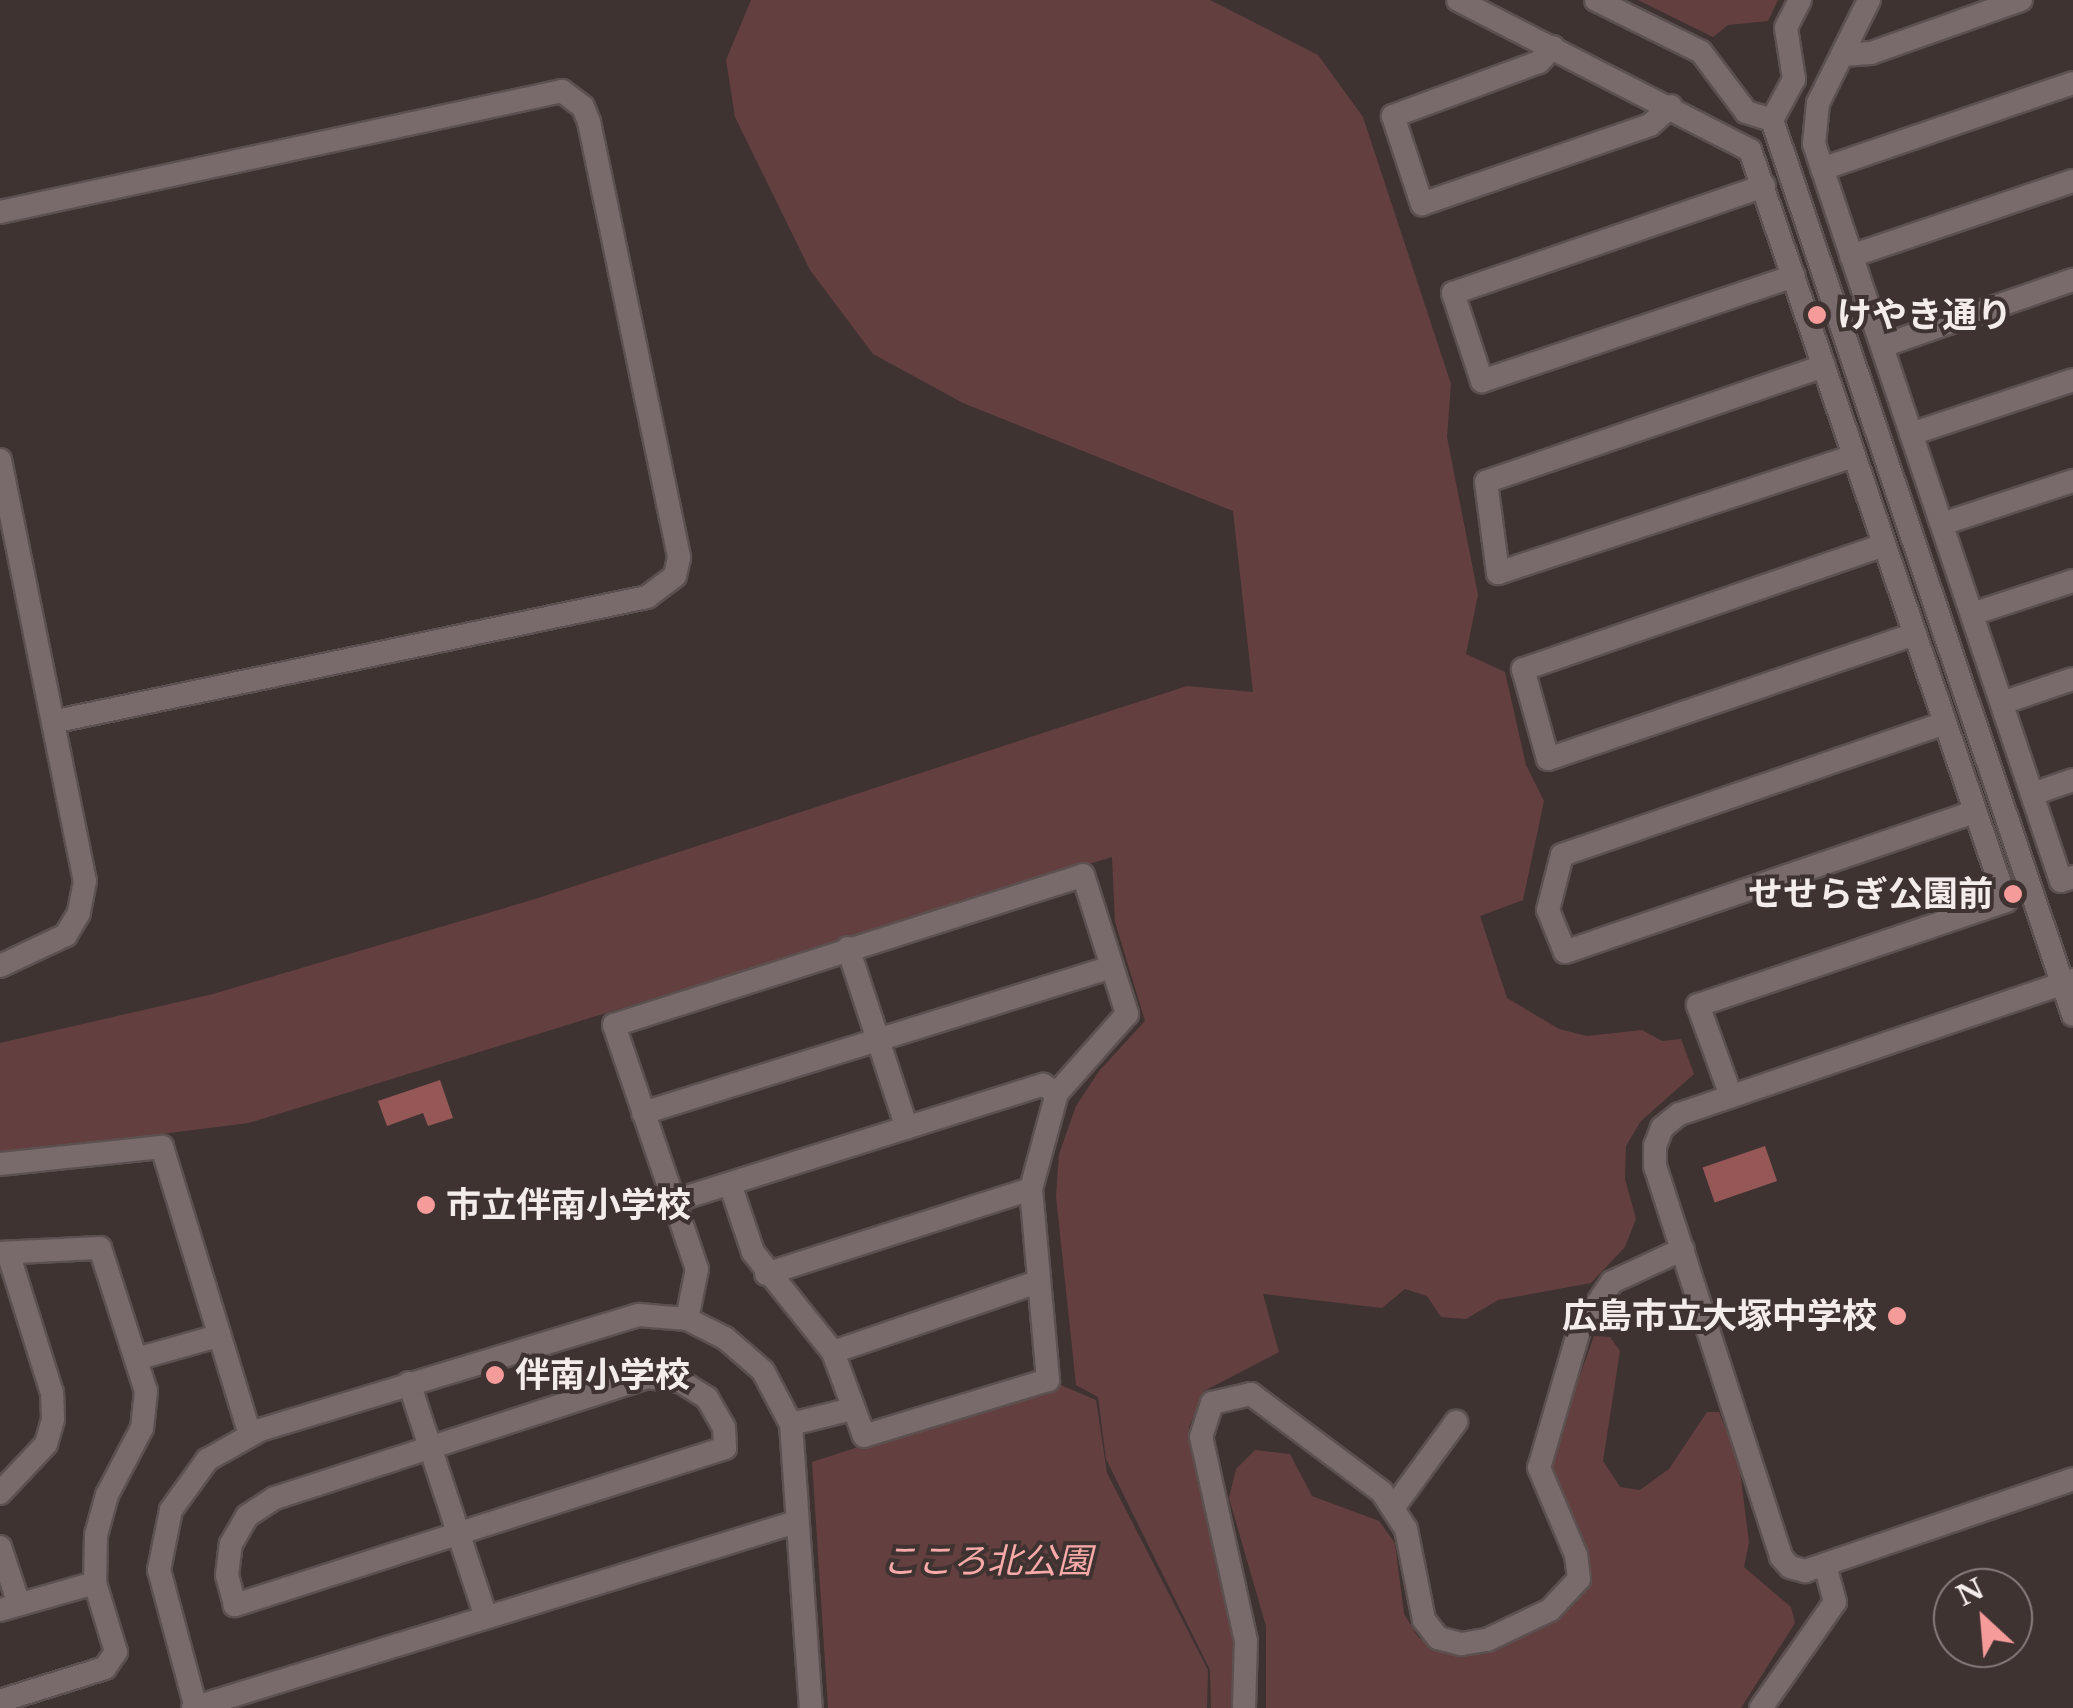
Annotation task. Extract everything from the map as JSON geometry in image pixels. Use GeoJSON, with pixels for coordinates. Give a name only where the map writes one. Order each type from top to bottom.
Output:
{"type":"FeatureCollection","features":[{"type":"Feature","properties":{"kind":"street"},"geometry":{"type":"LineString","coordinates":[[1458,0],[1503,10],[1553,46],[1750,150],[2006,901],[1698,1005],[1732,1096]]}},
{"type":"Feature","properties":{"kind":"street"},"geometry":{"type":"LineString","coordinates":[[1596,0],[1700,52],[1746,112],[1772,120]]}},
{"type":"Feature","properties":{"kind":"street"},"geometry":{"type":"LineString","coordinates":[[1800,0],[1786,28],[1794,79],[1772,120],[2068,982],[2073,1015]]}},
{"type":"Feature","properties":{"kind":"street"},"geometry":{"type":"LineString","coordinates":[[1869,0],[1811,124],[1822,169],[2061,881],[2073,877]]}},
{"type":"Feature","properties":{"kind":"street"},"geometry":{"type":"LineString","coordinates":[[1842,55],[1871,53],[2021,0]]}},
{"type":"Feature","properties":{"kind":"street"},"geometry":{"type":"LineString","coordinates":[[1553,46],[1539,62],[1393,116],[1422,204],[1650,125],[1671,106]]}},
{"type":"Feature","properties":{"kind":"street"},"geometry":{"type":"LineString","coordinates":[[1822,169],[2073,83]]}},
{"type":"Feature","properties":{"kind":"street"},"geometry":{"type":"LineString","coordinates":[[0,212],[562,91],[583,106],[590,122],[679,558],[674,576],[647,597],[57,722]]}},
{"type":"Feature","properties":{"kind":"street"},"geometry":{"type":"LineString","coordinates":[[1851,256],[2073,181]]}},
{"type":"Feature","properties":{"kind":"street"},"geometry":{"type":"LineString","coordinates":[[1764,186],[1453,293],[1482,380],[1794,276]]}},
{"type":"Feature","properties":{"kind":"street"},"geometry":{"type":"LineString","coordinates":[[1882,346],[2073,280]]}},
{"type":"Feature","properties":{"kind":"street"},"geometry":{"type":"LineString","coordinates":[[1824,366],[1486,482],[1498,573],[1854,456]]}},
{"type":"Feature","properties":{"kind":"street"},"geometry":{"type":"LineString","coordinates":[[1912,434],[2073,380]]}},
{"type":"Feature","properties":{"kind":"street"},"geometry":{"type":"LineString","coordinates":[[1838,410],[1896,390]]}},
{"type":"Feature","properties":{"kind":"street"},"geometry":{"type":"LineString","coordinates":[[0,460],[5,505],[57,722],[85,881],[80,913],[66,936],[46,950],[0,966]]}},
{"type":"Feature","properties":{"kind":"street"},"geometry":{"type":"LineString","coordinates":[[1942,524],[2073,481]]}},
{"type":"Feature","properties":{"kind":"street"},"geometry":{"type":"LineString","coordinates":[[1884,545],[1523,669],[1548,759],[1915,634]]}},
{"type":"Feature","properties":{"kind":"street"},"geometry":{"type":"LineString","coordinates":[[1972,614],[2073,581]]}},
{"type":"Feature","properties":{"kind":"street"},"geometry":{"type":"LineString","coordinates":[[2002,703],[2073,679]]}},
{"type":"Feature","properties":{"kind":"street"},"geometry":{"type":"LineString","coordinates":[[1945,723],[1562,855],[1548,910],[1565,952],[1975,812]]}},
{"type":"Feature","properties":{"kind":"street"},"geometry":{"type":"LineString","coordinates":[[1961,770],[2018,749]]}},
{"type":"Feature","properties":{"kind":"street"},"geometry":{"type":"LineString","coordinates":[[2033,794],[2073,780]]}},
{"type":"Feature","properties":{"kind":"street"},"geometry":{"type":"LineString","coordinates":[[687,1319],[697,1269],[614,1025],[1084,875],[1127,1014],[1058,1093],[1032,1189],[1048,1380],[864,1436],[832,1352],[766,1274],[730,1184]]}},
{"type":"Feature","properties":{"kind":"street"},"geometry":{"type":"LineString","coordinates":[[848,948],[907,1128]]}},
{"type":"Feature","properties":{"kind":"street"},"geometry":{"type":"LineString","coordinates":[[644,1113],[1112,967]]}},
{"type":"Feature","properties":{"kind":"street"},"geometry":{"type":"LineString","coordinates":[[2068,982],[1679,1114],[1662,1128],[1655,1146],[1683,1249],[1782,1557],[1805,1572],[2073,1479]]}},
{"type":"Feature","properties":{"kind":"street"},"geometry":{"type":"LineString","coordinates":[[674,1201],[1043,1084],[1058,1093]]}},
{"type":"Feature","properties":{"kind":"street"},"geometry":{"type":"LineString","coordinates":[[0,1164],[162,1147],[250,1434]]}},
{"type":"Feature","properties":{"kind":"street"},"geometry":{"type":"LineString","coordinates":[[766,1274],[1032,1189]]}},
{"type":"Feature","properties":{"kind":"street"},"geometry":{"type":"LineString","coordinates":[[0,1493],[46,1444],[54,1419],[52,1394],[4,1253],[100,1248],[146,1391],[142,1428],[107,1495],[96,1535],[95,1583],[116,1652],[106,1668],[0,1701]]}},
{"type":"Feature","properties":{"kind":"street"},"geometry":{"type":"LineString","coordinates":[[1244,1708],[1246,1641],[1201,1437],[1212,1403],[1251,1394],[1396,1504],[1413,1554],[1414,1597],[1438,1638],[1462,1644],[1487,1640],[1568,1596],[1579,1579],[1576,1555],[1539,1468],[1579,1330],[1612,1282],[1683,1249]]}},
{"type":"Feature","properties":{"kind":"street"},"geometry":{"type":"LineString","coordinates":[[832,1352],[1038,1282]]}},
{"type":"Feature","properties":{"kind":"street"},"geometry":{"type":"LineString","coordinates":[[796,1522],[485,1614],[195,1708],[161,1590],[160,1550],[171,1510],[192,1475],[250,1434],[609,1320],[687,1319],[744,1352],[775,1390],[791,1424],[811,1708]]}},
{"type":"Feature","properties":{"kind":"street"},"geometry":{"type":"LineString","coordinates":[[136,1359],[218,1336]]}},
{"type":"Feature","properties":{"kind":"street"},"geometry":{"type":"LineString","coordinates":[[647,1377],[680,1381],[707,1398],[724,1428],[726,1448],[459,1529],[236,1605],[228,1575],[231,1544],[247,1516],[274,1498],[647,1377]]}},
{"type":"Feature","properties":{"kind":"street"},"geometry":{"type":"LineString","coordinates":[[409,1383],[485,1614]]}},
{"type":"Feature","properties":{"kind":"street"},"geometry":{"type":"LineString","coordinates":[[791,1424],[852,1409]]}},
{"type":"Feature","properties":{"kind":"street"},"geometry":{"type":"LineString","coordinates":[[1396,1504],[1456,1422]]}},
{"type":"Feature","properties":{"kind":"street"},"geometry":{"type":"LineString","coordinates":[[0,1546],[9,1607],[95,1583]]}},
{"type":"Feature","properties":{"kind":"street"},"geometry":{"type":"LineString","coordinates":[[1761,1708],[1834,1602],[1825,1564]]}},
{"type":"Feature","properties":{"kind":"green space"},"geometry":{"type":"Polygon","coordinates":[[[751,0],[1210,0],[1318,55],[1363,117],[1451,384],[1447,437],[1478,595],[1466,654],[1505,672],[1526,765],[1544,801],[1523,900],[1480,916],[1507,998],[1559,1029],[1587,1036],[1642,1030],[1662,1041],[1681,1039],[1694,1074],[1641,1121],[1626,1146],[1625,1179],[1636,1219],[1625,1247],[1591,1283],[1498,1300],[1466,1319],[1441,1317],[1427,1296],[1405,1289],[1382,1308],[1263,1294],[1279,1352],[1204,1391],[1189,1427],[1237,1661],[1231,1708],[1211,1708],[1210,1670],[1106,1459],[1098,1397],[1076,1385],[1056,1196],[1059,1154],[1076,1106],[1099,1071],[1145,1021],[1115,922],[1112,857],[249,1123],[0,1154],[0,1043],[213,994],[535,899],[1187,686],[1253,692],[1233,511],[963,403],[873,354],[810,270],[735,117],[726,60],[751,0]]]}},
{"type":"Feature","properties":{"kind":"green space"},"geometry":{"type":"Polygon","coordinates":[[[1638,0],[1778,0],[1768,21],[1728,25],[1713,37],[1638,0]]]}},
{"type":"Feature","properties":{"kind":"green space"},"geometry":{"type":"Polygon","coordinates":[[[1594,1336],[1610,1337],[1620,1351],[1603,1461],[1620,1487],[1640,1490],[1669,1469],[1707,1412],[1719,1412],[1739,1463],[1749,1542],[1744,1567],[1791,1607],[1795,1623],[1741,1708],[1266,1708],[1266,1626],[1229,1498],[1236,1469],[1255,1450],[1290,1454],[1312,1496],[1379,1521],[1395,1543],[1404,1614],[1418,1637],[1442,1653],[1506,1646],[1569,1608],[1582,1586],[1549,1463],[1594,1336]]]}},
{"type":"Feature","properties":{"kind":"green space","name":"こころ北公園"},"geometry":{"type":"Polygon","coordinates":[[[1056,1383],[1096,1400],[1107,1473],[1208,1670],[1207,1708],[828,1708],[812,1462],[1056,1383]]]}},
{"type":"Feature","properties":{"kind":"shaded area"},"geometry":{"type":"Polygon","coordinates":[[[440,1080],[453,1118],[428,1126],[423,1113],[387,1126],[378,1101],[440,1080]]]}},
{"type":"Feature","properties":{"kind":"shaded area"},"geometry":{"type":"Polygon","coordinates":[[[1765,1146],[1777,1181],[1715,1202],[1703,1167],[1765,1146]]]}},
{"type":"Feature","properties":{"kind":"place","name":"けやき通り"},"geometry":{"type":"Point","coordinates":[1817,315]}},
{"type":"Feature","properties":{"kind":"place","name":"せせらぎ公園前"},"geometry":{"type":"Point","coordinates":[2013,894]}},
{"type":"Feature","properties":{"kind":"place","name":"市立伴南小学校"},"geometry":{"type":"Point","coordinates":[426,1205]}},
{"type":"Feature","properties":{"kind":"place","name":"広島市立大塚中学校"},"geometry":{"type":"Point","coordinates":[1897,1316]}},
{"type":"Feature","properties":{"kind":"place","name":"伴南小学校"},"geometry":{"type":"Point","coordinates":[495,1375]}}]}
